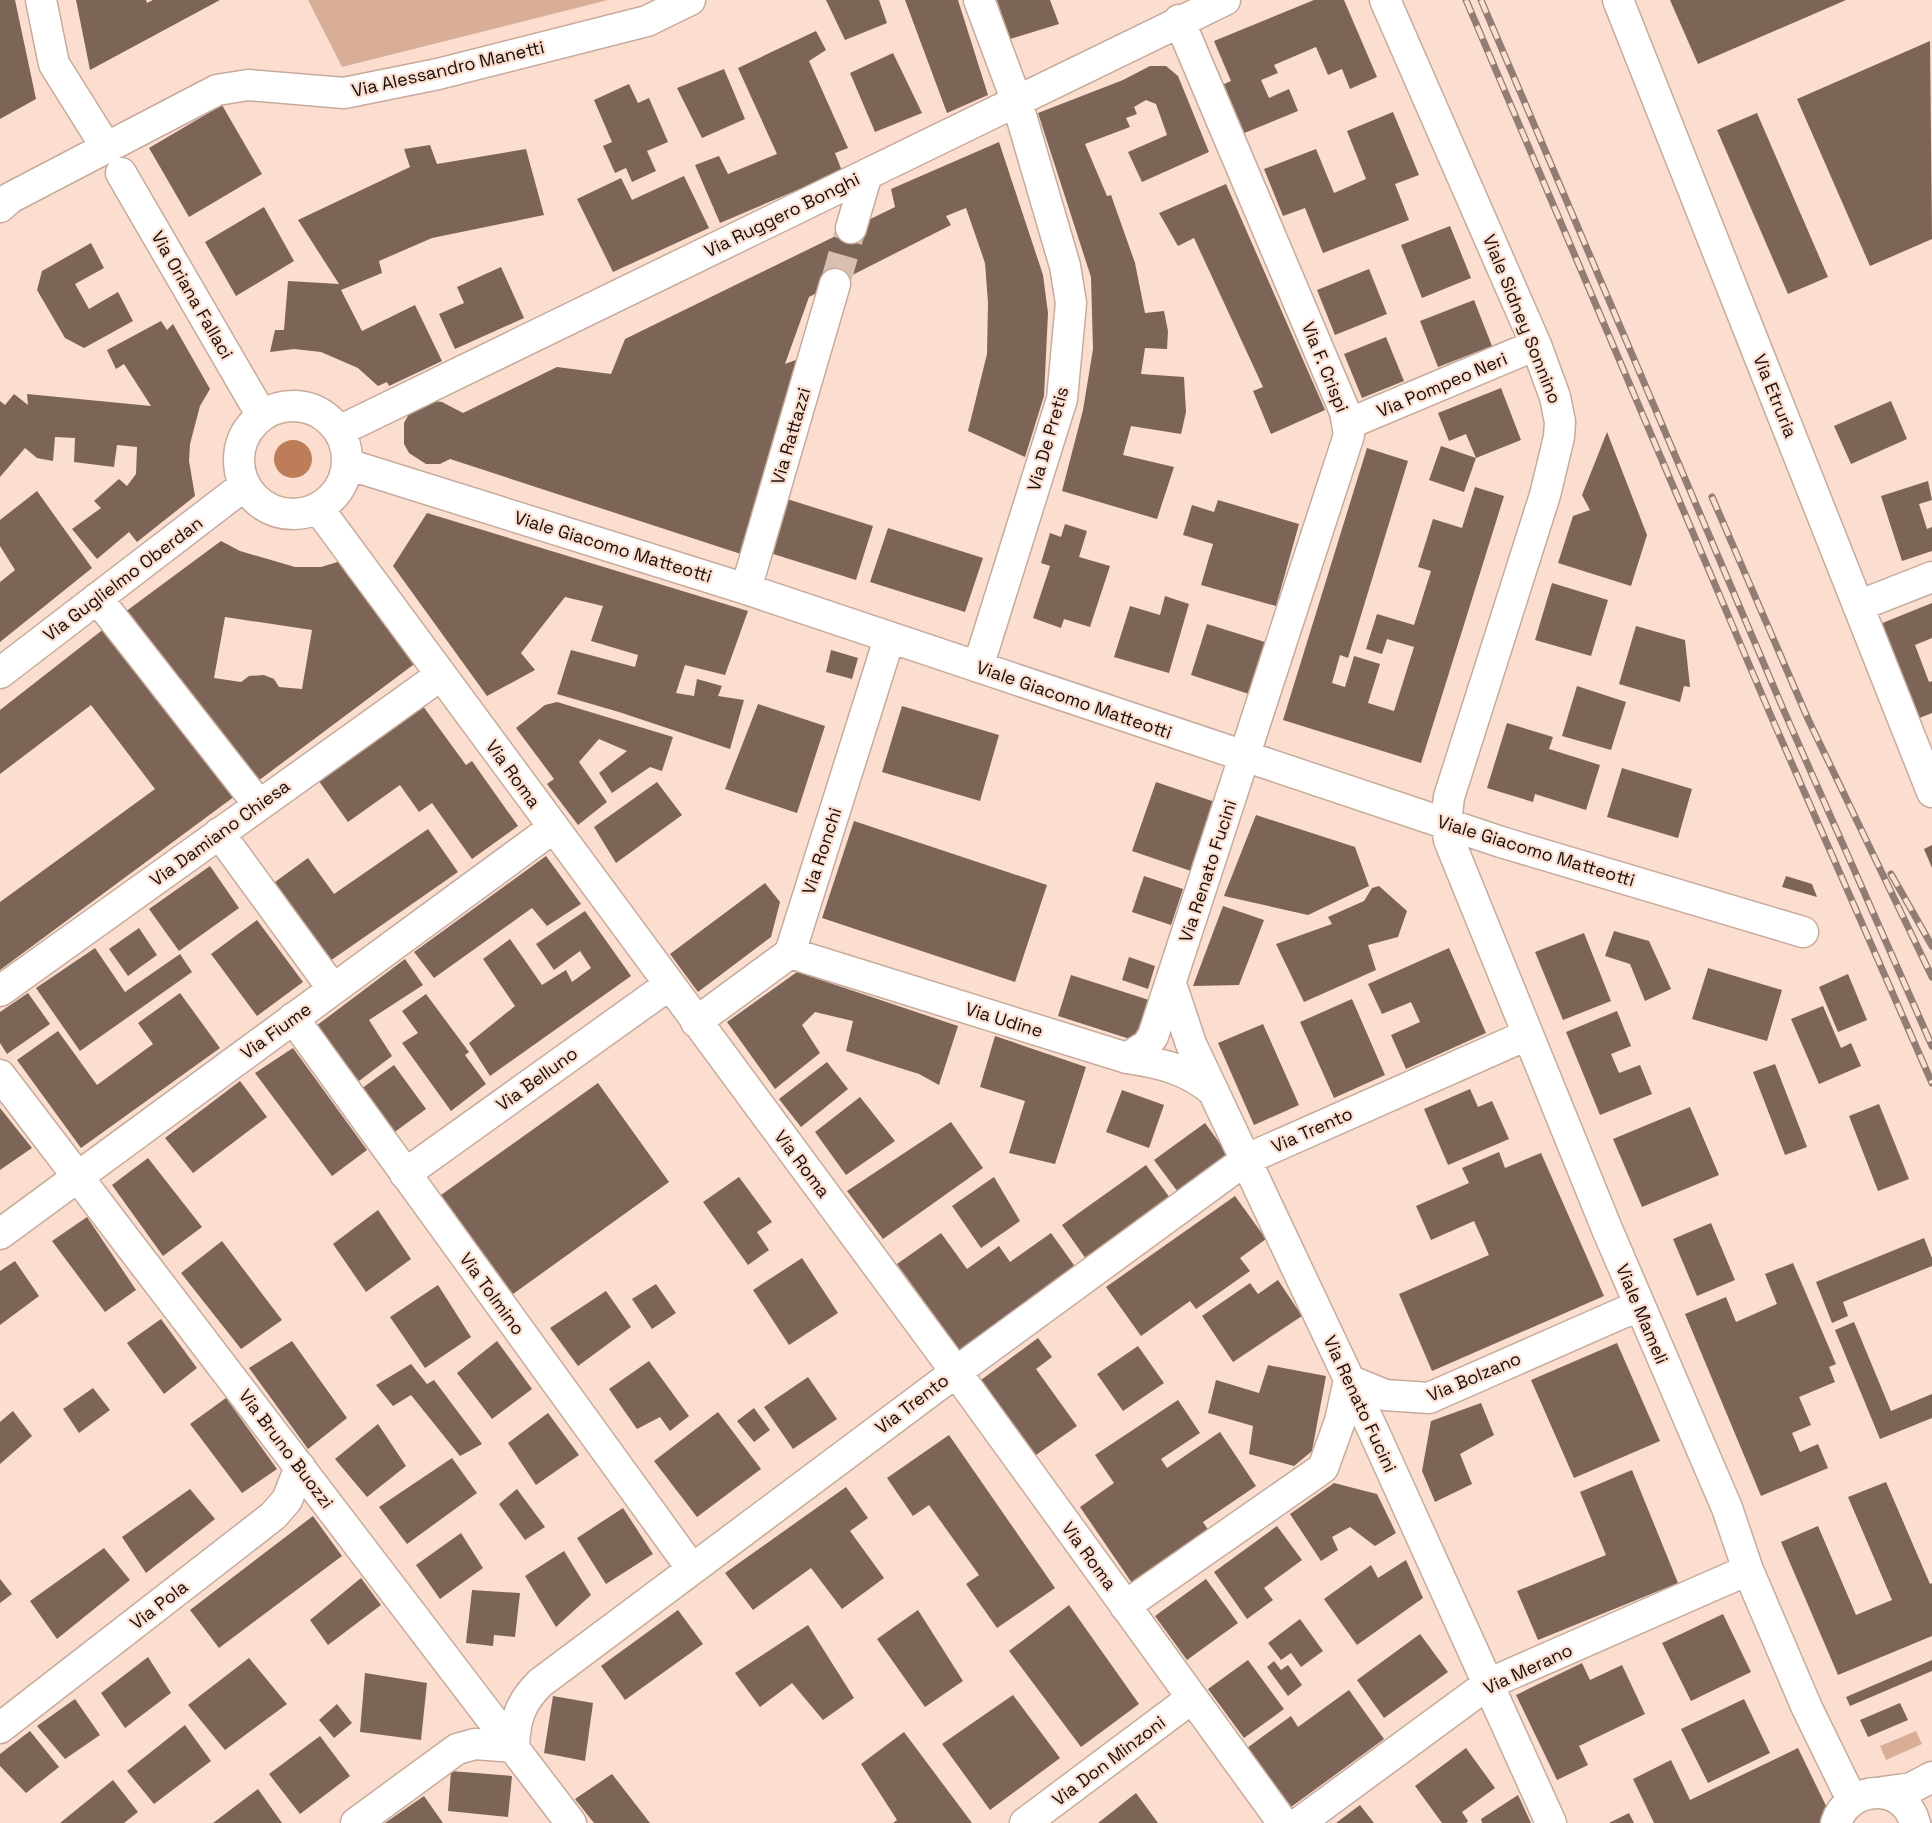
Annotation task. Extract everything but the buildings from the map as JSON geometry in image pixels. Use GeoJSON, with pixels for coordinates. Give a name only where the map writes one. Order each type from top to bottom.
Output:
{"type":"FeatureCollection","features":[{"type":"Feature","properties":{"kind":"street"},"geometry":{"type":"LineString","coordinates":[[41,0],[54,64],[106,147]]}},
{"type":"Feature","properties":{"kind":"street","name":"Via Alessandro Manetti"},"geometry":{"type":"LineString","coordinates":[[0,207],[10,198],[210,93],[236,86],[344,93],[438,74],[647,21],[690,0]]}},
{"type":"Feature","properties":{"kind":"street","name":"Via De Pretis"},"geometry":{"type":"LineString","coordinates":[[978,667],[1062,399],[1069,345],[1071,303],[1065,266],[1017,102],[979,0]]}},
{"type":"Feature","properties":{"kind":"street","name":"Via Ruggero Bonghi"},"geometry":{"type":"LineString","coordinates":[[339,431],[1017,102],[1179,20],[1225,0]]}},
{"type":"Feature","properties":{"kind":"street","name":"Via Etruria"},"geometry":{"type":"LineString","coordinates":[[1618,0],[1858,606],[1922,739],[1932,792]]}},
{"type":"Feature","properties":{"kind":"street","name":"Viale Sidney Sonnino"},"geometry":{"type":"LineString","coordinates":[[1389,4],[1536,345],[1555,397],[1560,422],[1559,437],[1545,495],[1454,781],[1446,823]]}},
{"type":"Feature","properties":{"kind":"street","name":"Via F. Crispi"},"geometry":{"type":"LineString","coordinates":[[1179,20],[1348,424],[1346,447],[1245,758]]}},
{"type":"Feature","properties":{"kind":"street"},"geometry":{"type":"LineString","coordinates":[[80,161],[102,165],[121,173],[138,130]]}},
{"type":"Feature","properties":{"kind":"street","name":"Via Oriana Fallaci"},"geometry":{"type":"LineString","coordinates":[[121,173],[262,416]]}},
{"type":"Feature","properties":{"kind":"street"},"geometry":{"type":"LineString","coordinates":[[851,228],[867,174]]}},
{"type":"Feature","properties":{"kind":"street","name":"Via Rattazzi"},"geometry":{"type":"LineString","coordinates":[[746,589],[835,284]]}},
{"type":"Feature","properties":{"kind":"street","name":"Via Pompeo Neri"},"geometry":{"type":"LineString","coordinates":[[1348,424],[1536,345]]}},
{"type":"Feature","properties":{"kind":"street"},"geometry":{"type":"LineString","coordinates":[[295,406],[312,410],[327,418],[339,431],[346,449],[347,464],[342,482],[332,497],[318,508],[302,513],[285,513],[269,508],[255,499],[245,485],[240,473],[240,447],[252,424],[262,416],[278,409],[295,406]]}},
{"type":"Feature","properties":{"kind":"street","name":"Viale Giacomo Matteotti"},"geometry":{"type":"LineString","coordinates":[[347,464],[746,589],[889,639],[1446,823],[1803,932]]}},
{"type":"Feature","properties":{"kind":"street","name":"Via Guglielmo Oberdan"},"geometry":{"type":"LineString","coordinates":[[0,673],[245,485]]}},
{"type":"Feature","properties":{"kind":"street","name":"Via Roma"},"geometry":{"type":"LineString","coordinates":[[318,508],[956,1372],[1283,1823]]}},
{"type":"Feature","properties":{"kind":"street"},"geometry":{"type":"LineString","coordinates":[[1858,606],[1932,577]]}},
{"type":"Feature","properties":{"kind":"street"},"geometry":{"type":"LineString","coordinates":[[97,598],[259,805]]}},
{"type":"Feature","properties":{"kind":"street","name":"Via Ronchi"},"geometry":{"type":"LineString","coordinates":[[790,953],[889,639]]}},
{"type":"Feature","properties":{"kind":"street","name":"Via Damiano Chiesa"},"geometry":{"type":"LineString","coordinates":[[0,991],[441,675]]}},
{"type":"Feature","properties":{"kind":"street","name":"Via Renato Fucini"},"geometry":{"type":"LineString","coordinates":[[1127,1058],[1147,1045],[1153,1036],[1245,758]]}},
{"type":"Feature","properties":{"kind":"street","name":"Viale Mameli"},"geometry":{"type":"LineString","coordinates":[[1446,823],[1455,857],[1638,1306],[1727,1508],[1748,1570],[1807,1708],[1844,1811],[1866,1792],[1911,1788],[1932,1777]]}},
{"type":"Feature","properties":{"kind":"street","name":"Via Fiume"},"geometry":{"type":"LineString","coordinates":[[0,1234],[553,828]]}},
{"type":"Feature","properties":{"kind":"street"},"geometry":{"type":"LineString","coordinates":[[219,833],[333,989]]}},
{"type":"Feature","properties":{"kind":"street"},"geometry":{"type":"LineString","coordinates":[[696,1022],[790,953]]}},
{"type":"Feature","properties":{"kind":"street","name":"Via Udine"},"geometry":{"type":"LineString","coordinates":[[790,953],[1127,1058],[1180,1070],[1198,1078],[1215,1092]]}},
{"type":"Feature","properties":{"kind":"street","name":"Via Renato Fucini"},"geometry":{"type":"LineString","coordinates":[[1171,984],[1181,1021],[1349,1380],[1551,1823]]}},
{"type":"Feature","properties":{"kind":"street","name":"Via Belluno"},"geometry":{"type":"LineString","coordinates":[[405,1174],[669,985]]}},
{"type":"Feature","properties":{"kind":"street","name":"Via Tolmino"},"geometry":{"type":"LineString","coordinates":[[293,1018],[692,1569]]}},
{"type":"Feature","properties":{"kind":"street","name":"Via Trento"},"geometry":{"type":"LineString","coordinates":[[514,1747],[518,1713],[525,1699],[540,1683],[956,1372],[1247,1159],[1527,1035]]}},
{"type":"Feature","properties":{"kind":"street","name":"Via Bruno Buozzi"},"geometry":{"type":"LineString","coordinates":[[0,1075],[571,1823]]}},
{"type":"Feature","properties":{"kind":"street","name":"Via Bolzano"},"geometry":{"type":"LineString","coordinates":[[1349,1380],[1385,1395],[1429,1398],[1638,1306]]}},
{"type":"Feature","properties":{"kind":"street"},"geometry":{"type":"LineString","coordinates":[[1125,1606],[1323,1468],[1340,1421],[1349,1380]]}},
{"type":"Feature","properties":{"kind":"street","name":"Via Pola"},"geometry":{"type":"LineString","coordinates":[[0,1728],[273,1516],[291,1493],[300,1467]]}},
{"type":"Feature","properties":{"kind":"street","name":"Via Merano"},"geometry":{"type":"LineString","coordinates":[[1299,1823],[1488,1684],[1748,1570]]}},
{"type":"Feature","properties":{"kind":"street","name":"Via Don Minzoni"},"geometry":{"type":"LineString","coordinates":[[1025,1823],[1192,1698]]}},
{"type":"Feature","properties":{"kind":"street"},"geometry":{"type":"LineString","coordinates":[[356,1823],[457,1749],[475,1744],[514,1747]]}},
{"type":"Feature","properties":{"kind":"street"},"geometry":{"type":"LineString","coordinates":[[1883,1792],[1902,1801],[1909,1809],[1915,1823]]}},
{"type":"Feature","properties":{"kind":"shaded area"},"geometry":{"type":"Polygon","coordinates":[[[308,0],[608,0],[342,67],[308,0]]]}},
{"type":"Feature","properties":{"kind":"shaded area"},"geometry":{"type":"Polygon","coordinates":[[[293,440],[307,445],[312,459],[307,473],[293,478],[279,473],[274,459],[279,445],[293,440]]]}},
{"type":"Feature","properties":{"kind":"shaded area"},"geometry":{"type":"Polygon","coordinates":[[[1916,1731],[1922,1744],[1886,1760],[1880,1746],[1916,1731]]]}},
{"type":"Feature","properties":{"kind":"tunnel"},"geometry":{"type":"LineString","coordinates":[[835,284],[851,228]]}},
{"type":"Feature","properties":{"kind":"railway"},"geometry":{"type":"LineString","coordinates":[[1466,0],[1771,716],[1932,1083]]}},
{"type":"Feature","properties":{"kind":"railway"},"geometry":{"type":"LineString","coordinates":[[1481,0],[1784,711],[1932,1046]]}},
{"type":"Feature","properties":{"kind":"railway"},"geometry":{"type":"LineString","coordinates":[[1712,497],[1808,719],[1932,977]]}},
{"type":"Feature","properties":{"kind":"railway"},"geometry":{"type":"LineString","coordinates":[[1891,874],[1932,946]]}}]}
